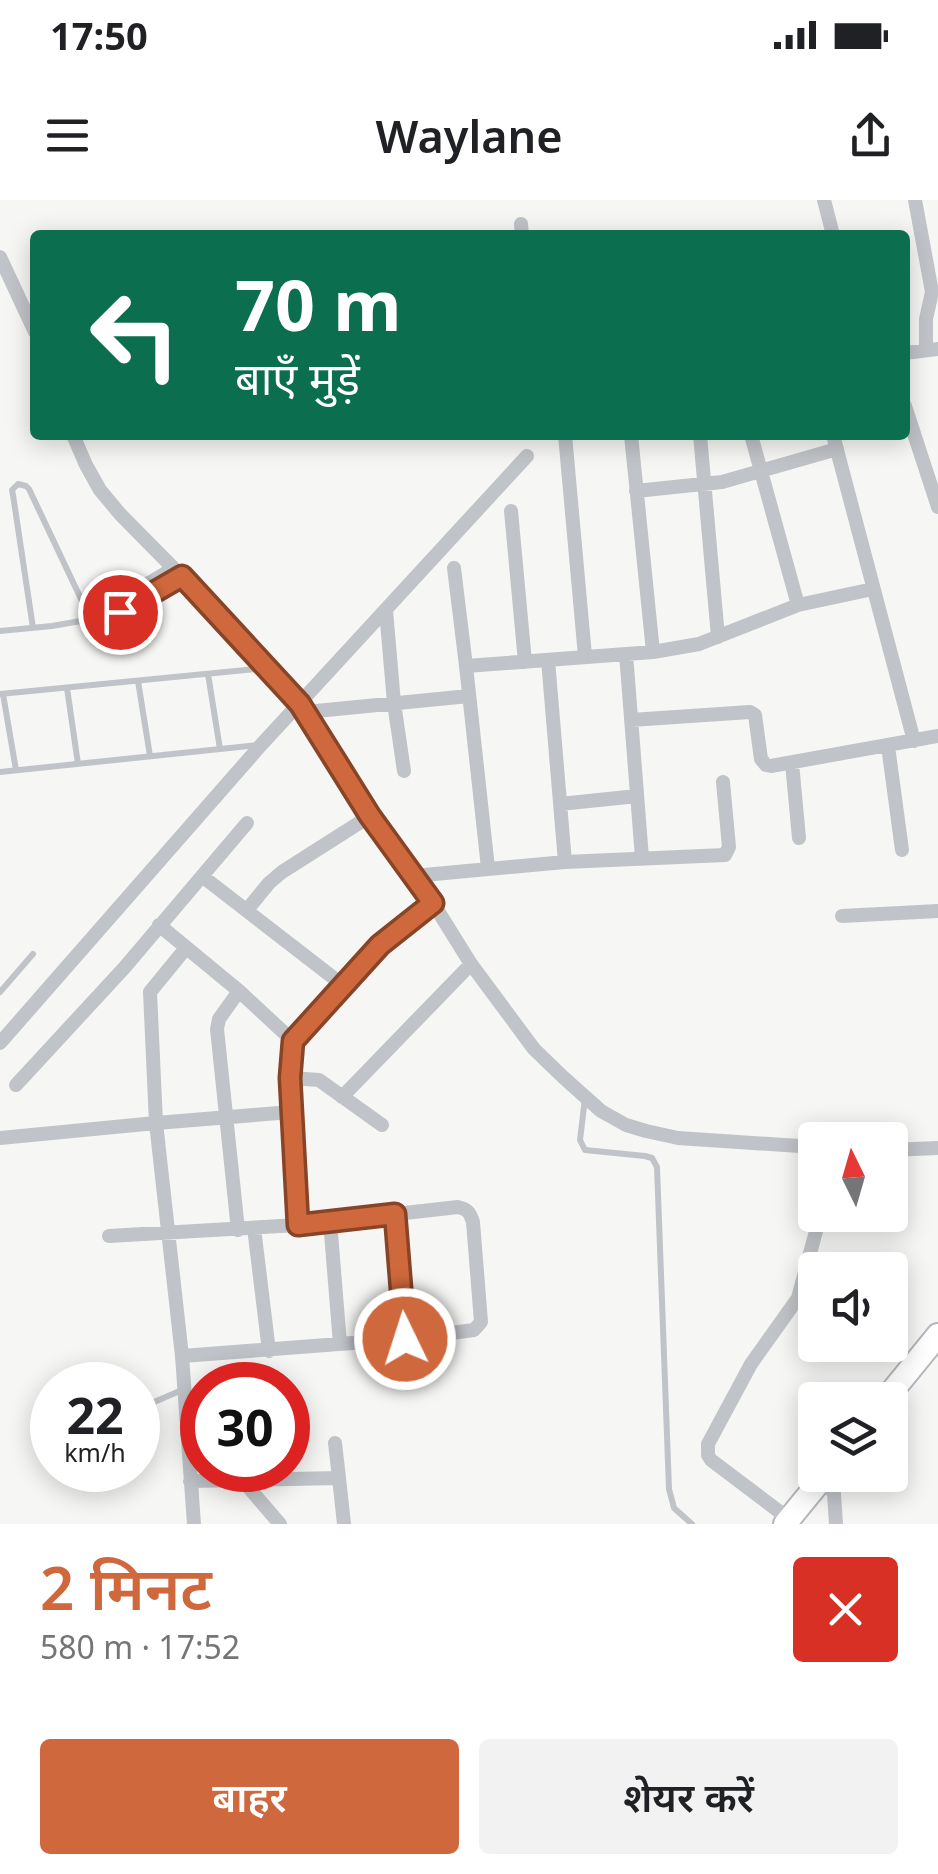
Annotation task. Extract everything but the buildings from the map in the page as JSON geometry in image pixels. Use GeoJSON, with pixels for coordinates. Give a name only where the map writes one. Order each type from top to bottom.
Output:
{"type":"FeatureCollection","features":[{"type":"Feature","properties":{"kind":"main road"},"geometry":{"type":"LineString","coordinates":[[901,1382],[937,1342]]}},
{"type":"Feature","properties":{"kind":"main road"},"geometry":{"type":"LineString","coordinates":[[787,1521],[811,1492]]}},
{"type":"Feature","properties":{"kind":"street"},"geometry":{"type":"LineString","coordinates":[[824,200],[832,230]]}},
{"type":"Feature","properties":{"kind":"street"},"geometry":{"type":"LineString","coordinates":[[914,200],[934,306],[926,320],[932,350]]}},
{"type":"Feature","properties":{"kind":"street"},"geometry":{"type":"LineString","coordinates":[[0,257],[30,321]]}},
{"type":"Feature","properties":{"kind":"street"},"geometry":{"type":"LineString","coordinates":[[910,421],[938,507]]}},
{"type":"Feature","properties":{"kind":"street"},"geometry":{"type":"LineString","coordinates":[[75,440],[100,490],[120,514],[303,708],[370,816],[534,1050],[600,1111],[646,1132],[678,1138],[798,1146]]}},
{"type":"Feature","properties":{"kind":"street"},"geometry":{"type":"LineString","coordinates":[[565,440],[585,656]]}},
{"type":"Feature","properties":{"kind":"street"},"geometry":{"type":"LineString","coordinates":[[631,440],[652,652]]}},
{"type":"Feature","properties":{"kind":"street"},"geometry":{"type":"LineString","coordinates":[[700,440],[718,637]]}},
{"type":"Feature","properties":{"kind":"street"},"geometry":{"type":"LineString","coordinates":[[752,440],[798,605]]}},
{"type":"Feature","properties":{"kind":"street"},"geometry":{"type":"LineString","coordinates":[[636,490],[704,485],[761,472],[835,442],[914,741]]}},
{"type":"Feature","properties":{"kind":"street"},"geometry":{"type":"LineString","coordinates":[[0,1043],[260,745],[303,708],[526,456]]}},
{"type":"Feature","properties":{"kind":"street"},"geometry":{"type":"LineString","coordinates":[[512,510],[524,662]]}},
{"type":"Feature","properties":{"kind":"street"},"geometry":{"type":"LineString","coordinates":[[454,568],[488,868]]}},
{"type":"Feature","properties":{"kind":"street"},"geometry":{"type":"LineString","coordinates":[[466,666],[686,648],[798,605],[874,589]]}},
{"type":"Feature","properties":{"kind":"street"},"geometry":{"type":"LineString","coordinates":[[386,610],[404,771]]}},
{"type":"Feature","properties":{"kind":"street"},"geometry":{"type":"LineString","coordinates":[[626,654],[642,858]]}},
{"type":"Feature","properties":{"kind":"street"},"geometry":{"type":"LineString","coordinates":[[548,660],[565,862]]}},
{"type":"Feature","properties":{"kind":"street"},"geometry":{"type":"LineString","coordinates":[[303,708],[469,696]]}},
{"type":"Feature","properties":{"kind":"street"},"geometry":{"type":"LineString","coordinates":[[631,720],[750,712],[755,715],[763,762],[772,766],[938,736]]}},
{"type":"Feature","properties":{"kind":"street"},"geometry":{"type":"LineString","coordinates":[[888,746],[902,850]]}},
{"type":"Feature","properties":{"kind":"street"},"geometry":{"type":"LineString","coordinates":[[792,763],[799,838]]}},
{"type":"Feature","properties":{"kind":"street"},"geometry":{"type":"LineString","coordinates":[[414,876],[565,862],[726,855],[729,848],[723,782]]}},
{"type":"Feature","properties":{"kind":"street"},"geometry":{"type":"LineString","coordinates":[[560,804],[637,796]]}},
{"type":"Feature","properties":{"kind":"street"},"geometry":{"type":"LineString","coordinates":[[246,910],[282,872],[370,816]]}},
{"type":"Feature","properties":{"kind":"street"},"geometry":{"type":"LineString","coordinates":[[16,1085],[125,967],[247,823]]}},
{"type":"Feature","properties":{"kind":"street"},"geometry":{"type":"LineString","coordinates":[[202,876],[344,986]]}},
{"type":"Feature","properties":{"kind":"street"},"geometry":{"type":"LineString","coordinates":[[298,1225],[290,1078],[293,1041],[380,945],[433,903]]}},
{"type":"Feature","properties":{"kind":"street"},"geometry":{"type":"LineString","coordinates":[[842,916],[938,911]]}},
{"type":"Feature","properties":{"kind":"street"},"geometry":{"type":"LineString","coordinates":[[159,925],[293,1041]]}},
{"type":"Feature","properties":{"kind":"street"},"geometry":{"type":"LineString","coordinates":[[182,1362],[156,1122],[150,992],[186,948]]}},
{"type":"Feature","properties":{"kind":"street"},"geometry":{"type":"LineString","coordinates":[[342,1097],[471,964]]}},
{"type":"Feature","properties":{"kind":"street"},"geometry":{"type":"LineString","coordinates":[[238,1230],[217,1023],[239,991]]}},
{"type":"Feature","properties":{"kind":"street"},"geometry":{"type":"LineString","coordinates":[[290,1078],[319,1080],[382,1125]]}},
{"type":"Feature","properties":{"kind":"street"},"geometry":{"type":"LineString","coordinates":[[0,1138],[291,1112]]}},
{"type":"Feature","properties":{"kind":"street"},"geometry":{"type":"LineString","coordinates":[[908,1149],[938,1148]]}},
{"type":"Feature","properties":{"kind":"street"},"geometry":{"type":"LineString","coordinates":[[110,1236],[238,1230],[458,1207],[470,1213],[481,1322],[474,1330],[182,1356]]}},
{"type":"Feature","properties":{"kind":"street"},"geometry":{"type":"LineString","coordinates":[[395,1214],[405,1339]]}},
{"type":"Feature","properties":{"kind":"street"},"geometry":{"type":"LineString","coordinates":[[330,1221],[340,1344]]}},
{"type":"Feature","properties":{"kind":"street"},"geometry":{"type":"LineString","coordinates":[[254,1228],[269,1351]]}},
{"type":"Feature","properties":{"kind":"street"},"geometry":{"type":"LineString","coordinates":[[787,1521],[711,1460],[707,1451],[751,1364],[798,1298],[816,1232]]}},
{"type":"Feature","properties":{"kind":"street"},"geometry":{"type":"LineString","coordinates":[[336,1443],[344,1524]]}},
{"type":"Feature","properties":{"kind":"street"},"geometry":{"type":"LineString","coordinates":[[310,1479],[339,1478]]}},
{"type":"Feature","properties":{"kind":"street"},"geometry":{"type":"LineString","coordinates":[[191,1492],[194,1524]]}},
{"type":"Feature","properties":{"kind":"street"},"geometry":{"type":"LineString","coordinates":[[253,1492],[280,1524]]}},
{"type":"Feature","properties":{"kind":"street"},"geometry":{"type":"LineString","coordinates":[[833,1492],[836,1524]]}},
{"type":"Feature","properties":{"kind":"lane"},"geometry":{"type":"LineString","coordinates":[[33,628],[12,490],[18,484],[29,489],[93,618]]}},
{"type":"Feature","properties":{"kind":"lane"},"geometry":{"type":"LineString","coordinates":[[0,631],[109,616],[176,571]]}},
{"type":"Feature","properties":{"kind":"lane"},"geometry":{"type":"LineString","coordinates":[[93,618],[106,604],[176,571]]}},
{"type":"Feature","properties":{"kind":"lane"},"geometry":{"type":"LineString","coordinates":[[16,770],[2,694],[267,668]]}},
{"type":"Feature","properties":{"kind":"lane"},"geometry":{"type":"LineString","coordinates":[[208,674],[220,749]]}},
{"type":"Feature","properties":{"kind":"lane"},"geometry":{"type":"LineString","coordinates":[[138,680],[150,756]]}},
{"type":"Feature","properties":{"kind":"lane"},"geometry":{"type":"LineString","coordinates":[[66,688],[78,764]]}},
{"type":"Feature","properties":{"kind":"lane"},"geometry":{"type":"LineString","coordinates":[[0,772],[260,745]]}},
{"type":"Feature","properties":{"kind":"lane"},"geometry":{"type":"LineString","coordinates":[[0,992],[32,954]]}},
{"type":"Feature","properties":{"kind":"lane"},"geometry":{"type":"LineString","coordinates":[[585,1097],[580,1140],[585,1150],[646,1156],[657,1167],[669,1490],[674,1508],[692,1524]]}},
{"type":"Feature","properties":{"kind":"route"},"geometry":{"type":"LineString","coordinates":[[120,612],[182,576],[300,704],[370,816],[433,903],[380,945],[293,1041],[290,1078],[298,1225],[395,1214],[405,1339]]}}]}
